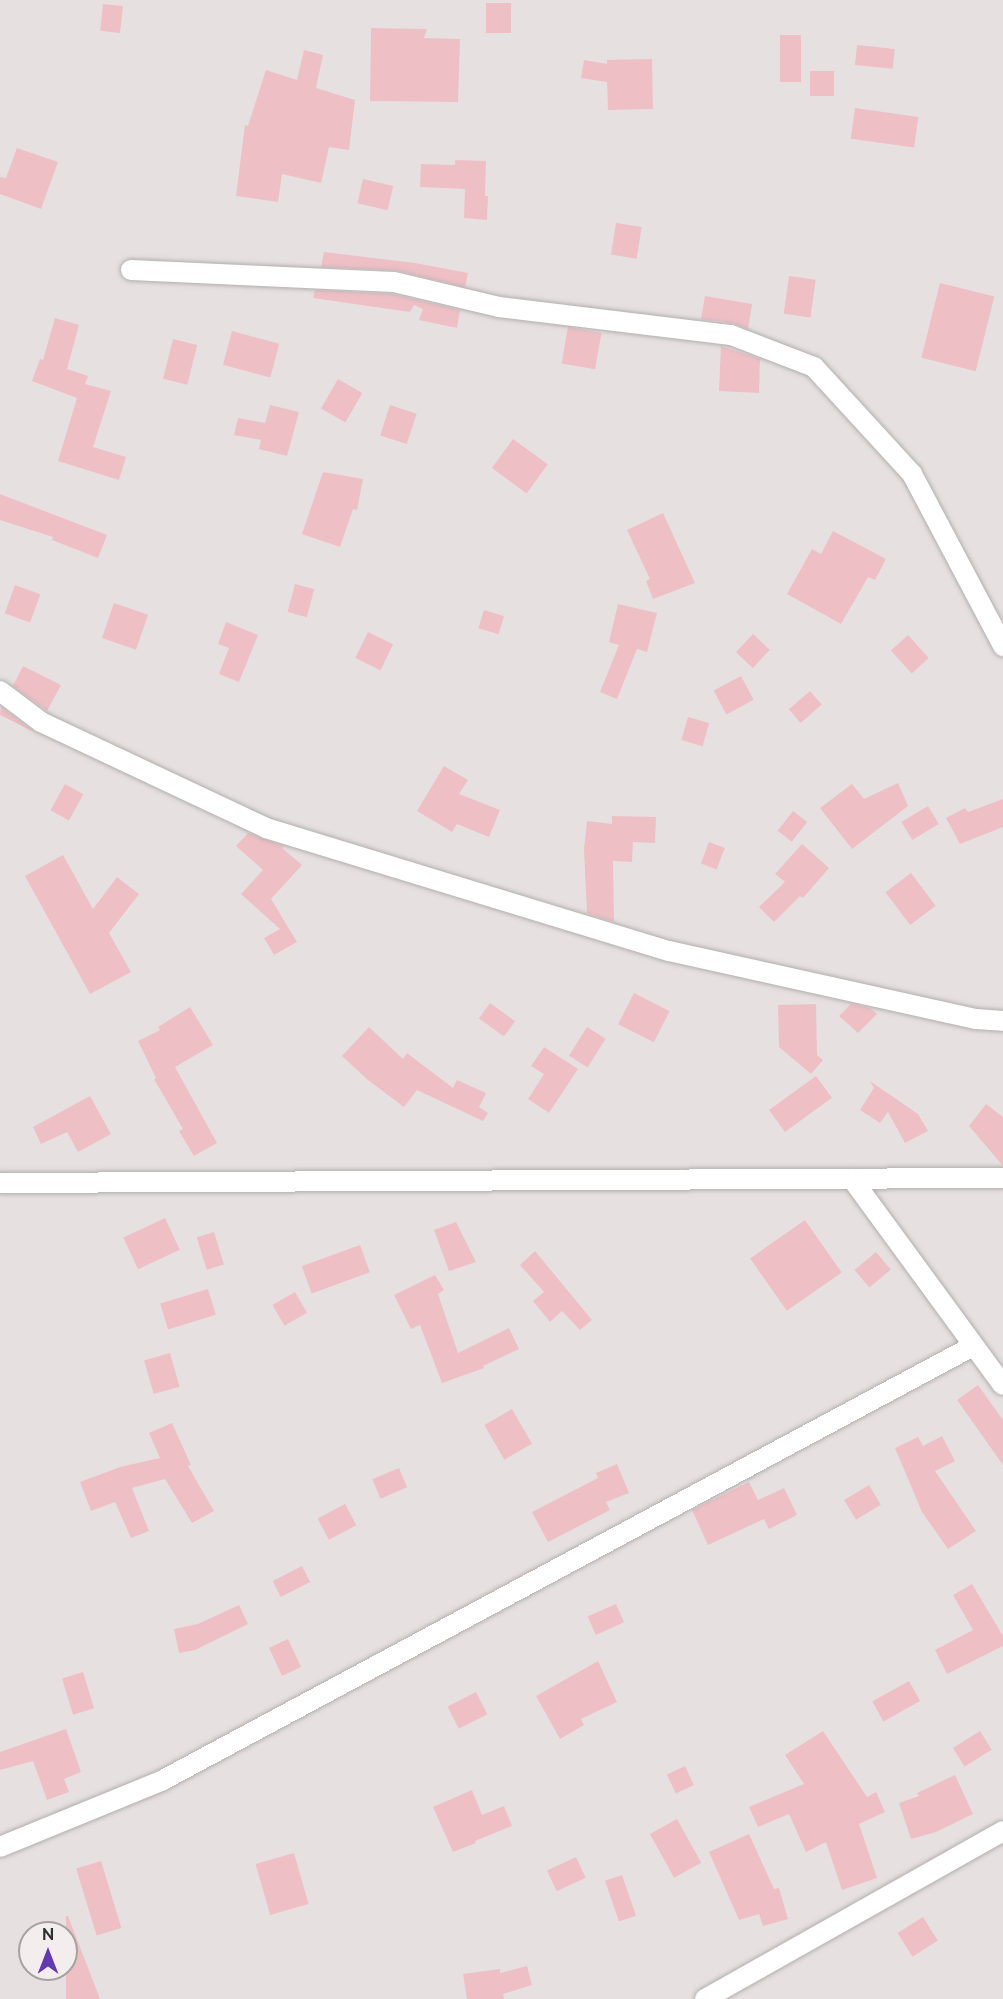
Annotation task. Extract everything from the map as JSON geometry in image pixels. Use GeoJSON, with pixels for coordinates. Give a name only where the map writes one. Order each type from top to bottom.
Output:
{"type":"FeatureCollection","features":[{"type":"Feature","properties":{"kind":"street"},"geometry":{"type":"LineString","coordinates":[[131,270],[394,282],[499,307],[731,334],[814,367],[912,474],[1003,646]]}},
{"type":"Feature","properties":{"kind":"street"},"geometry":{"type":"LineString","coordinates":[[0,691],[41,722],[266,828],[669,951],[976,1019],[1003,1022]]}},
{"type":"Feature","properties":{"kind":"street"},"geometry":{"type":"LineString","coordinates":[[0,1183],[1003,1178]]}},
{"type":"Feature","properties":{"kind":"street"},"geometry":{"type":"LineString","coordinates":[[852,1179],[1003,1385]]}},
{"type":"Feature","properties":{"kind":"street"},"geometry":{"type":"LineString","coordinates":[[0,1847],[163,1780],[973,1346]]}},
{"type":"Feature","properties":{"kind":"street"},"geometry":{"type":"LineString","coordinates":[[705,1999],[1003,1831]]}},
{"type":"Feature","properties":{"kind":"building"},"geometry":{"type":"Polygon","coordinates":[[[486,3],[511,3],[511,33],[486,33],[486,3]]]}},
{"type":"Feature","properties":{"kind":"building"},"geometry":{"type":"Polygon","coordinates":[[[103,4],[123,6],[120,33],[100,31],[103,4]]]}},
{"type":"Feature","properties":{"kind":"building"},"geometry":{"type":"Polygon","coordinates":[[[371,28],[427,29],[424,38],[460,39],[458,102],[370,101],[371,28]]]}},
{"type":"Feature","properties":{"kind":"building"},"geometry":{"type":"Polygon","coordinates":[[[780,35],[801,35],[801,82],[780,82],[780,35]]]}},
{"type":"Feature","properties":{"kind":"building"},"geometry":{"type":"Polygon","coordinates":[[[857,45],[895,49],[893,69],[855,65],[857,45]]]}},
{"type":"Feature","properties":{"kind":"building"},"geometry":{"type":"Polygon","coordinates":[[[304,50],[323,55],[316,88],[355,100],[349,150],[329,147],[321,183],[282,174],[278,202],[236,196],[245,125],[248,126],[266,70],[297,80],[304,50]]]}},
{"type":"Feature","properties":{"kind":"building"},"geometry":{"type":"Polygon","coordinates":[[[652,59],[653,109],[608,110],[607,82],[581,78],[584,60],[607,64],[607,60],[652,59]]]}},
{"type":"Feature","properties":{"kind":"building"},"geometry":{"type":"Polygon","coordinates":[[[810,71],[834,71],[834,96],[810,96],[810,71]]]}},
{"type":"Feature","properties":{"kind":"building"},"geometry":{"type":"Polygon","coordinates":[[[855,108],[918,117],[914,148],[851,139],[855,108]]]}},
{"type":"Feature","properties":{"kind":"building"},"geometry":{"type":"Polygon","coordinates":[[[17,148],[58,162],[41,209],[0,194],[0,177],[6,178],[17,148]]]}},
{"type":"Feature","properties":{"kind":"building"},"geometry":{"type":"Polygon","coordinates":[[[455,160],[486,161],[487,220],[464,218],[465,189],[420,187],[421,164],[455,165],[455,160]]]}},
{"type":"Feature","properties":{"kind":"building"},"geometry":{"type":"Polygon","coordinates":[[[363,179],[393,186],[388,210],[357,203],[363,179]]]}},
{"type":"Feature","properties":{"kind":"building"},"geometry":{"type":"Polygon","coordinates":[[[616,223],[642,227],[637,259],[611,255],[616,223]]]}},
{"type":"Feature","properties":{"kind":"building"},"geometry":{"type":"Polygon","coordinates":[[[324,252],[415,263],[468,273],[465,287],[395,270],[321,267],[324,252]]]}},
{"type":"Feature","properties":{"kind":"building"},"geometry":{"type":"Polygon","coordinates":[[[789,276],[816,280],[810,317],[784,314],[789,276]]]}},
{"type":"Feature","properties":{"kind":"building"},"geometry":{"type":"Polygon","coordinates":[[[940,283],[994,297],[976,371],[921,358],[940,283]]]}},
{"type":"Feature","properties":{"kind":"building"},"geometry":{"type":"Polygon","coordinates":[[[315,290],[392,294],[460,310],[457,328],[419,320],[423,309],[414,305],[410,312],[313,298],[315,290]]]}},
{"type":"Feature","properties":{"kind":"building"},"geometry":{"type":"Polygon","coordinates":[[[705,296],[752,304],[748,329],[733,323],[701,319],[705,296]]]}},
{"type":"Feature","properties":{"kind":"building"},"geometry":{"type":"Polygon","coordinates":[[[55,318],[79,325],[67,369],[88,376],[85,384],[111,391],[93,447],[126,457],[119,480],[58,461],[77,398],[32,381],[40,359],[43,360],[55,318]]]}},
{"type":"Feature","properties":{"kind":"building"},"geometry":{"type":"Polygon","coordinates":[[[568,327],[601,333],[595,369],[562,363],[568,327]]]}},
{"type":"Feature","properties":{"kind":"building"},"geometry":{"type":"Polygon","coordinates":[[[232,331],[279,344],[270,377],[223,365],[232,331]]]}},
{"type":"Feature","properties":{"kind":"building"},"geometry":{"type":"Polygon","coordinates":[[[173,339],[197,345],[187,385],[163,379],[173,339]]]}},
{"type":"Feature","properties":{"kind":"building"},"geometry":{"type":"Polygon","coordinates":[[[721,346],[760,359],[759,393],[719,391],[721,346]]]}},
{"type":"Feature","properties":{"kind":"building"},"geometry":{"type":"Polygon","coordinates":[[[338,379],[362,393],[345,422],[321,408],[338,379]]]}},
{"type":"Feature","properties":{"kind":"building"},"geometry":{"type":"Polygon","coordinates":[[[270,405],[299,412],[287,456],[259,449],[261,440],[234,435],[238,418],[265,423],[270,405]]]}},
{"type":"Feature","properties":{"kind":"building"},"geometry":{"type":"Polygon","coordinates":[[[390,405],[417,414],[407,444],[380,435],[390,405]]]}},
{"type":"Feature","properties":{"kind":"building"},"geometry":{"type":"Polygon","coordinates":[[[513,439],[548,464],[527,493],[492,468],[513,439]]]}},
{"type":"Feature","properties":{"kind":"building"},"geometry":{"type":"Polygon","coordinates":[[[323,472],[363,479],[357,510],[353,509],[340,547],[302,534],[323,472]]]}},
{"type":"Feature","properties":{"kind":"building"},"geometry":{"type":"Polygon","coordinates":[[[0,494],[107,535],[98,558],[52,540],[53,537],[0,520],[0,494]]]}},
{"type":"Feature","properties":{"kind":"building"},"geometry":{"type":"Polygon","coordinates":[[[663,513],[695,583],[653,599],[646,581],[650,579],[627,530],[663,513]]]}},
{"type":"Feature","properties":{"kind":"building"},"geometry":{"type":"Polygon","coordinates":[[[833,531],[886,559],[875,580],[868,577],[841,624],[787,594],[812,549],[821,554],[833,531]]]}},
{"type":"Feature","properties":{"kind":"building"},"geometry":{"type":"Polygon","coordinates":[[[295,584],[314,589],[307,617],[287,612],[295,584]]]}},
{"type":"Feature","properties":{"kind":"building"},"geometry":{"type":"Polygon","coordinates":[[[15,585],[40,594],[30,622],[5,613],[15,585]]]}},
{"type":"Feature","properties":{"kind":"building"},"geometry":{"type":"Polygon","coordinates":[[[114,603],[148,615],[136,650],[102,638],[114,603]]]}},
{"type":"Feature","properties":{"kind":"building"},"geometry":{"type":"Polygon","coordinates":[[[618,604],[657,613],[647,652],[637,649],[617,699],[600,692],[619,645],[609,642],[618,604]]]}},
{"type":"Feature","properties":{"kind":"building"},"geometry":{"type":"Polygon","coordinates":[[[484,610],[504,616],[499,634],[478,628],[484,610]]]}},
{"type":"Feature","properties":{"kind":"building"},"geometry":{"type":"Polygon","coordinates":[[[226,622],[258,635],[239,682],[219,674],[229,648],[218,644],[226,622]]]}},
{"type":"Feature","properties":{"kind":"building"},"geometry":{"type":"Polygon","coordinates":[[[368,632],[393,644],[380,670],[355,658],[368,632]]]}},
{"type":"Feature","properties":{"kind":"building"},"geometry":{"type":"Polygon","coordinates":[[[753,634],[770,650],[753,668],[736,652],[753,634]]]}},
{"type":"Feature","properties":{"kind":"building"},"geometry":{"type":"Polygon","coordinates":[[[908,635],[929,658],[912,673],[891,650],[908,635]]]}},
{"type":"Feature","properties":{"kind":"building"},"geometry":{"type":"Polygon","coordinates":[[[23,666],[61,685],[47,711],[13,686],[23,666]]]}},
{"type":"Feature","properties":{"kind":"building"},"geometry":{"type":"Polygon","coordinates":[[[741,676],[754,700],[726,714],[714,691],[741,676]]]}},
{"type":"Feature","properties":{"kind":"building"},"geometry":{"type":"Polygon","coordinates":[[[810,691],[822,705],[801,723],[789,709],[810,691]]]}},
{"type":"Feature","properties":{"kind":"building"},"geometry":{"type":"Polygon","coordinates":[[[1,707],[36,733],[0,715],[1,707]]]}},
{"type":"Feature","properties":{"kind":"building"},"geometry":{"type":"Polygon","coordinates":[[[688,717],[709,723],[703,746],[681,740],[688,717]]]}},
{"type":"Feature","properties":{"kind":"building"},"geometry":{"type":"Polygon","coordinates":[[[444,766],[468,780],[459,794],[500,810],[489,837],[457,824],[452,832],[417,811],[444,766]]]}},
{"type":"Feature","properties":{"kind":"building"},"geometry":{"type":"Polygon","coordinates":[[[898,783],[908,806],[852,849],[820,808],[852,784],[864,799],[898,783]]]}},
{"type":"Feature","properties":{"kind":"building"},"geometry":{"type":"Polygon","coordinates":[[[65,784],[83,794],[69,820],[50,810],[65,784]]]}},
{"type":"Feature","properties":{"kind":"building"},"geometry":{"type":"Polygon","coordinates":[[[1003,799],[1003,827],[960,844],[946,818],[965,808],[968,812],[1003,799]]]}},
{"type":"Feature","properties":{"kind":"building"},"geometry":{"type":"Polygon","coordinates":[[[928,806],[939,824],[912,840],[901,822],[928,806]]]}},
{"type":"Feature","properties":{"kind":"building"},"geometry":{"type":"Polygon","coordinates":[[[793,811],[807,822],[792,842],[778,831],[793,811]]]}},
{"type":"Feature","properties":{"kind":"building"},"geometry":{"type":"Polygon","coordinates":[[[612,816],[656,817],[655,843],[633,842],[632,862],[613,861],[614,921],[587,913],[584,849],[587,821],[612,824],[612,816]]]}},
{"type":"Feature","properties":{"kind":"building"},"geometry":{"type":"Polygon","coordinates":[[[248,833],[284,846],[282,848],[302,865],[271,899],[297,942],[274,955],[264,938],[280,929],[241,894],[263,870],[236,846],[248,833]]]}},
{"type":"Feature","properties":{"kind":"building"},"geometry":{"type":"Polygon","coordinates":[[[709,842],[725,848],[717,870],[701,863],[709,842]]]}},
{"type":"Feature","properties":{"kind":"building"},"geometry":{"type":"Polygon","coordinates":[[[802,844],[829,868],[803,898],[800,896],[774,922],[759,907],[785,882],[775,874],[802,844]]]}},
{"type":"Feature","properties":{"kind":"building"},"geometry":{"type":"Polygon","coordinates":[[[63,855],[93,909],[117,877],[139,894],[109,933],[131,972],[90,994],[25,876],[63,855]]]}},
{"type":"Feature","properties":{"kind":"building"},"geometry":{"type":"Polygon","coordinates":[[[911,873],[936,906],[910,925],[885,892],[911,873]]]}},
{"type":"Feature","properties":{"kind":"building"},"geometry":{"type":"Polygon","coordinates":[[[634,993],[670,1011],[654,1042],[618,1024],[634,993]]]}},
{"type":"Feature","properties":{"kind":"building"},"geometry":{"type":"Polygon","coordinates":[[[490,1003],[515,1021],[504,1037],[479,1018],[490,1003]]]}},
{"type":"Feature","properties":{"kind":"building"},"geometry":{"type":"Polygon","coordinates":[[[816,1004],[817,1055],[823,1060],[811,1074],[779,1047],[778,1005],[816,1004]]]}},
{"type":"Feature","properties":{"kind":"building"},"geometry":{"type":"Polygon","coordinates":[[[851,1004],[870,1008],[877,1014],[858,1033],[839,1016],[851,1004]]]}},
{"type":"Feature","properties":{"kind":"building"},"geometry":{"type":"Polygon","coordinates":[[[190,1007],[213,1045],[175,1067],[217,1143],[194,1156],[179,1131],[183,1129],[154,1079],[156,1078],[138,1041],[160,1030],[158,1027],[190,1007]]]}},
{"type":"Feature","properties":{"kind":"building"},"geometry":{"type":"Polygon","coordinates":[[[369,1027],[403,1059],[407,1053],[453,1088],[457,1080],[486,1093],[479,1107],[488,1113],[483,1121],[417,1090],[404,1107],[368,1080],[342,1056],[369,1027]]]}},
{"type":"Feature","properties":{"kind":"building"},"geometry":{"type":"Polygon","coordinates":[[[587,1027],[606,1039],[588,1067],[569,1056],[587,1027]]]}},
{"type":"Feature","properties":{"kind":"building"},"geometry":{"type":"Polygon","coordinates":[[[544,1047],[578,1069],[549,1113],[528,1099],[544,1074],[531,1066],[544,1047]]]}},
{"type":"Feature","properties":{"kind":"building"},"geometry":{"type":"Polygon","coordinates":[[[816,1076],[832,1098],[785,1132],[769,1110],[816,1076]]]}},
{"type":"Feature","properties":{"kind":"building"},"geometry":{"type":"Polygon","coordinates":[[[870,1081],[918,1114],[928,1131],[905,1143],[888,1112],[880,1123],[860,1110],[874,1088],[870,1081]]]}},
{"type":"Feature","properties":{"kind":"building"},"geometry":{"type":"Polygon","coordinates":[[[90,1096],[111,1134],[78,1152],[67,1132],[41,1144],[33,1127],[90,1096]]]}},
{"type":"Feature","properties":{"kind":"building"},"geometry":{"type":"Polygon","coordinates":[[[986,1104],[1003,1117],[1003,1166],[969,1126],[986,1104]]]}},
{"type":"Feature","properties":{"kind":"building"},"geometry":{"type":"Polygon","coordinates":[[[165,1218],[180,1250],[138,1269],[123,1237],[165,1218]]]}},
{"type":"Feature","properties":{"kind":"building"},"geometry":{"type":"Polygon","coordinates":[[[805,1220],[842,1272],[787,1311],[750,1258],[805,1220]]]}},
{"type":"Feature","properties":{"kind":"building"},"geometry":{"type":"Polygon","coordinates":[[[456,1222],[476,1262],[449,1271],[434,1230],[456,1222]]]}},
{"type":"Feature","properties":{"kind":"building"},"geometry":{"type":"Polygon","coordinates":[[[214,1232],[224,1265],[207,1270],[197,1237],[214,1232]]]}},
{"type":"Feature","properties":{"kind":"building"},"geometry":{"type":"Polygon","coordinates":[[[360,1245],[370,1272],[312,1293],[302,1266],[360,1245]]]}},
{"type":"Feature","properties":{"kind":"building"},"geometry":{"type":"Polygon","coordinates":[[[535,1251],[592,1320],[580,1330],[562,1311],[550,1322],[533,1301],[544,1292],[520,1265],[535,1251]]]}},
{"type":"Feature","properties":{"kind":"building"},"geometry":{"type":"Polygon","coordinates":[[[876,1252],[891,1270],[869,1288],[855,1270],[876,1252]]]}},
{"type":"Feature","properties":{"kind":"building"},"geometry":{"type":"Polygon","coordinates":[[[435,1275],[444,1290],[438,1294],[458,1353],[509,1328],[519,1349],[483,1366],[484,1368],[442,1383],[420,1325],[411,1329],[394,1295],[435,1275]]]}},
{"type":"Feature","properties":{"kind":"building"},"geometry":{"type":"Polygon","coordinates":[[[208,1289],[216,1315],[168,1329],[160,1304],[208,1289]]]}},
{"type":"Feature","properties":{"kind":"building"},"geometry":{"type":"Polygon","coordinates":[[[295,1292],[307,1313],[284,1326],[272,1305],[295,1292]]]}},
{"type":"Feature","properties":{"kind":"building"},"geometry":{"type":"Polygon","coordinates":[[[170,1353],[180,1387],[154,1394],[144,1360],[170,1353]]]}},
{"type":"Feature","properties":{"kind":"building"},"geometry":{"type":"Polygon","coordinates":[[[978,1385],[1003,1420],[1003,1465],[957,1400],[978,1385]]]}},
{"type":"Feature","properties":{"kind":"building"},"geometry":{"type":"Polygon","coordinates":[[[512,1409],[532,1444],[504,1460],[484,1425],[512,1409]]]}},
{"type":"Feature","properties":{"kind":"building"},"geometry":{"type":"Polygon","coordinates":[[[172,1423],[191,1465],[188,1466],[214,1511],[192,1523],[165,1479],[132,1488],[149,1531],[131,1538],[115,1502],[91,1511],[80,1482],[120,1467],[160,1458],[149,1433],[172,1423]]]}},
{"type":"Feature","properties":{"kind":"building"},"geometry":{"type":"Polygon","coordinates":[[[942,1436],[955,1461],[935,1471],[976,1531],[948,1549],[922,1512],[895,1448],[918,1437],[923,1446],[942,1436]]]}},
{"type":"Feature","properties":{"kind":"building"},"geometry":{"type":"Polygon","coordinates":[[[617,1464],[629,1493],[606,1502],[610,1510],[548,1542],[532,1512],[598,1478],[596,1473],[617,1464]]]}},
{"type":"Feature","properties":{"kind":"building"},"geometry":{"type":"Polygon","coordinates":[[[399,1468],[407,1487],[381,1499],[372,1479],[399,1468]]]}},
{"type":"Feature","properties":{"kind":"building"},"geometry":{"type":"Polygon","coordinates":[[[749,1482],[758,1500],[784,1488],[797,1515],[769,1529],[764,1519],[708,1545],[692,1510],[749,1482]]]}},
{"type":"Feature","properties":{"kind":"building"},"geometry":{"type":"Polygon","coordinates":[[[869,1485],[881,1505],[856,1520],[844,1500],[869,1485]]]}},
{"type":"Feature","properties":{"kind":"building"},"geometry":{"type":"Polygon","coordinates":[[[345,1504],[356,1525],[329,1540],[318,1519],[345,1504]]]}},
{"type":"Feature","properties":{"kind":"building"},"geometry":{"type":"Polygon","coordinates":[[[302,1566],[310,1582],[281,1597],[273,1581],[302,1566]]]}},
{"type":"Feature","properties":{"kind":"building"},"geometry":{"type":"Polygon","coordinates":[[[972,1584],[1003,1636],[1003,1646],[947,1674],[935,1650],[973,1630],[953,1595],[972,1584]]]}},
{"type":"Feature","properties":{"kind":"building"},"geometry":{"type":"Polygon","coordinates":[[[616,1604],[624,1622],[596,1635],[588,1617],[616,1604]]]}},
{"type":"Feature","properties":{"kind":"building"},"geometry":{"type":"Polygon","coordinates":[[[239,1605],[248,1624],[195,1650],[179,1653],[174,1629],[198,1624],[239,1605]]]}},
{"type":"Feature","properties":{"kind":"building"},"geometry":{"type":"Polygon","coordinates":[[[288,1639],[301,1667],[282,1676],[269,1648],[288,1639]]]}},
{"type":"Feature","properties":{"kind":"building"},"geometry":{"type":"Polygon","coordinates":[[[598,1661],[617,1702],[581,1719],[584,1725],[560,1739],[536,1696],[598,1661]]]}},
{"type":"Feature","properties":{"kind":"building"},"geometry":{"type":"Polygon","coordinates":[[[83,1672],[94,1708],[73,1715],[62,1678],[83,1672]]]}},
{"type":"Feature","properties":{"kind":"building"},"geometry":{"type":"Polygon","coordinates":[[[909,1681],[920,1701],[883,1721],[872,1701],[909,1681]]]}},
{"type":"Feature","properties":{"kind":"building"},"geometry":{"type":"Polygon","coordinates":[[[476,1692],[487,1714],[459,1729],[447,1707],[476,1692]]]}},
{"type":"Feature","properties":{"kind":"building"},"geometry":{"type":"Polygon","coordinates":[[[66,1729],[81,1772],[64,1779],[69,1792],[47,1800],[33,1761],[0,1770],[0,1752],[66,1729]]]}},
{"type":"Feature","properties":{"kind":"building"},"geometry":{"type":"Polygon","coordinates":[[[823,1731],[867,1797],[876,1792],[885,1812],[859,1824],[877,1878],[842,1890],[826,1842],[806,1852],[789,1814],[758,1827],[749,1807],[804,1784],[785,1755],[823,1731]]]}},
{"type":"Feature","properties":{"kind":"building"},"geometry":{"type":"Polygon","coordinates":[[[980,1731],[992,1750],[965,1767],[953,1748],[980,1731]]]}},
{"type":"Feature","properties":{"kind":"building"},"geometry":{"type":"Polygon","coordinates":[[[685,1766],[694,1785],[676,1793],[667,1774],[685,1766]]]}},
{"type":"Feature","properties":{"kind":"building"},"geometry":{"type":"Polygon","coordinates":[[[955,1775],[973,1814],[936,1832],[911,1839],[899,1803],[919,1796],[917,1793],[955,1775]]]}},
{"type":"Feature","properties":{"kind":"building"},"geometry":{"type":"Polygon","coordinates":[[[472,1790],[482,1815],[504,1806],[512,1826],[453,1852],[433,1807],[472,1790]]]}},
{"type":"Feature","properties":{"kind":"building"},"geometry":{"type":"Polygon","coordinates":[[[677,1819],[701,1863],[674,1878],[650,1834],[677,1819]]]}},
{"type":"Feature","properties":{"kind":"building"},"geometry":{"type":"Polygon","coordinates":[[[749,1834],[774,1889],[779,1888],[788,1919],[763,1926],[759,1914],[739,1920],[709,1852],[749,1834]]]}},
{"type":"Feature","properties":{"kind":"building"},"geometry":{"type":"Polygon","coordinates":[[[294,1853],[309,1904],[270,1915],[256,1864],[294,1853]]]}},
{"type":"Feature","properties":{"kind":"building"},"geometry":{"type":"Polygon","coordinates":[[[576,1857],[586,1878],[557,1891],[547,1871],[576,1857]]]}},
{"type":"Feature","properties":{"kind":"building"},"geometry":{"type":"Polygon","coordinates":[[[101,1861],[121,1928],[97,1936],[76,1869],[101,1861]]]}},
{"type":"Feature","properties":{"kind":"building"},"geometry":{"type":"Polygon","coordinates":[[[622,1875],[636,1916],[619,1922],[605,1881],[622,1875]]]}},
{"type":"Feature","properties":{"kind":"building"},"geometry":{"type":"Polygon","coordinates":[[[923,1917],[938,1941],[912,1957],[898,1933],[923,1917]]]}},
{"type":"Feature","properties":{"kind":"building"},"geometry":{"type":"Polygon","coordinates":[[[78,1942],[100,1999],[66,1999],[66,1981],[78,1981],[78,1942]]]}},
{"type":"Feature","properties":{"kind":"building"},"geometry":{"type":"Polygon","coordinates":[[[527,1966],[532,1985],[503,1994],[504,1999],[467,1999],[463,1974],[500,1969],[500,1973],[527,1966]]]}}]}
